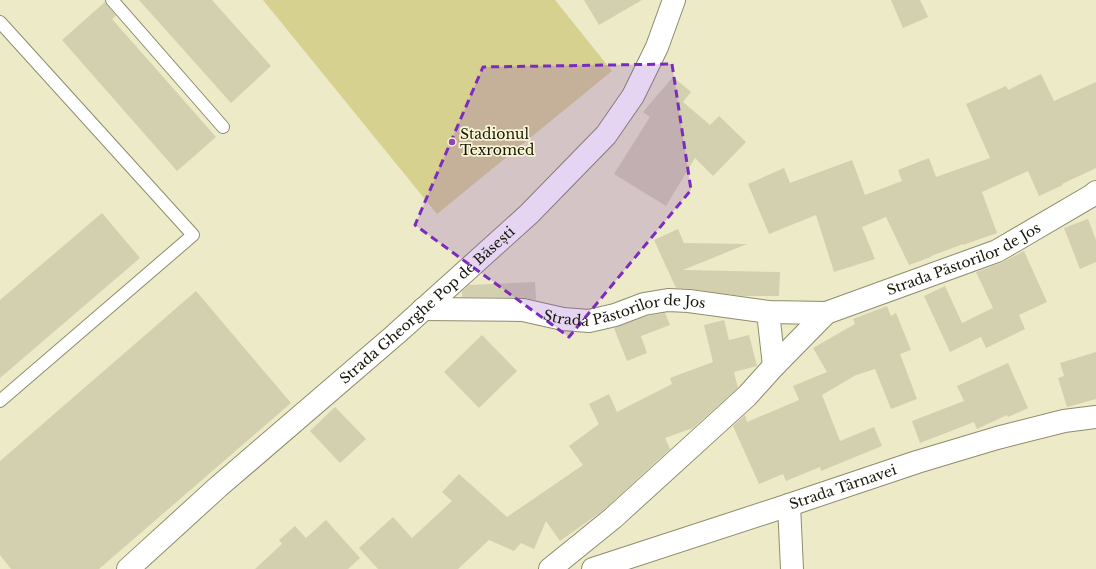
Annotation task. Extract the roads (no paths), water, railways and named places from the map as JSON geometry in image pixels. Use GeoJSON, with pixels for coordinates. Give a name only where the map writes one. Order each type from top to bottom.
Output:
{"type":"FeatureCollection","features":[{"type":"Feature","properties":{"kind":"street","name":"Strada Gheorghe Pop de Băsești"},"geometry":{"type":"LineString","coordinates":[[128,569],[218,487],[423,310],[529,214],[606,135],[633,96],[657,47],[674,0]]}},
{"type":"Feature","properties":{"kind":"street","name":"Strada Păstorilor de Jos"},"geometry":{"type":"LineString","coordinates":[[423,310],[523,310],[564,319],[589,321],[615,315],[644,304],[668,300],[689,301],[768,312],[826,313],[997,251],[1096,192]]}},
{"type":"Feature","properties":{"kind":"street"},"geometry":{"type":"LineString","coordinates":[[768,312],[774,366]]}},
{"type":"Feature","properties":{"kind":"street","name":"Strada Păstorilor de Jos"},"geometry":{"type":"LineString","coordinates":[[550,569],[613,518],[747,396],[826,313]]}},
{"type":"Feature","properties":{"kind":"street","name":"Strada Târnavei"},"geometry":{"type":"LineString","coordinates":[[592,569],[917,462],[997,438],[1064,421],[1096,417]]}},
{"type":"Feature","properties":{"kind":"street"},"geometry":{"type":"LineString","coordinates":[[789,505],[792,569]]}},
{"type":"Feature","properties":{"kind":"lane"},"geometry":{"type":"LineString","coordinates":[[112,0],[223,127]]}},
{"type":"Feature","properties":{"kind":"lane"},"geometry":{"type":"LineString","coordinates":[[0,22],[193,236],[0,401]]}},
{"type":"Feature","properties":{"kind":"place","name":"Stadionul Texromed"},"geometry":{"type":"Point","coordinates":[452,142]}}]}
